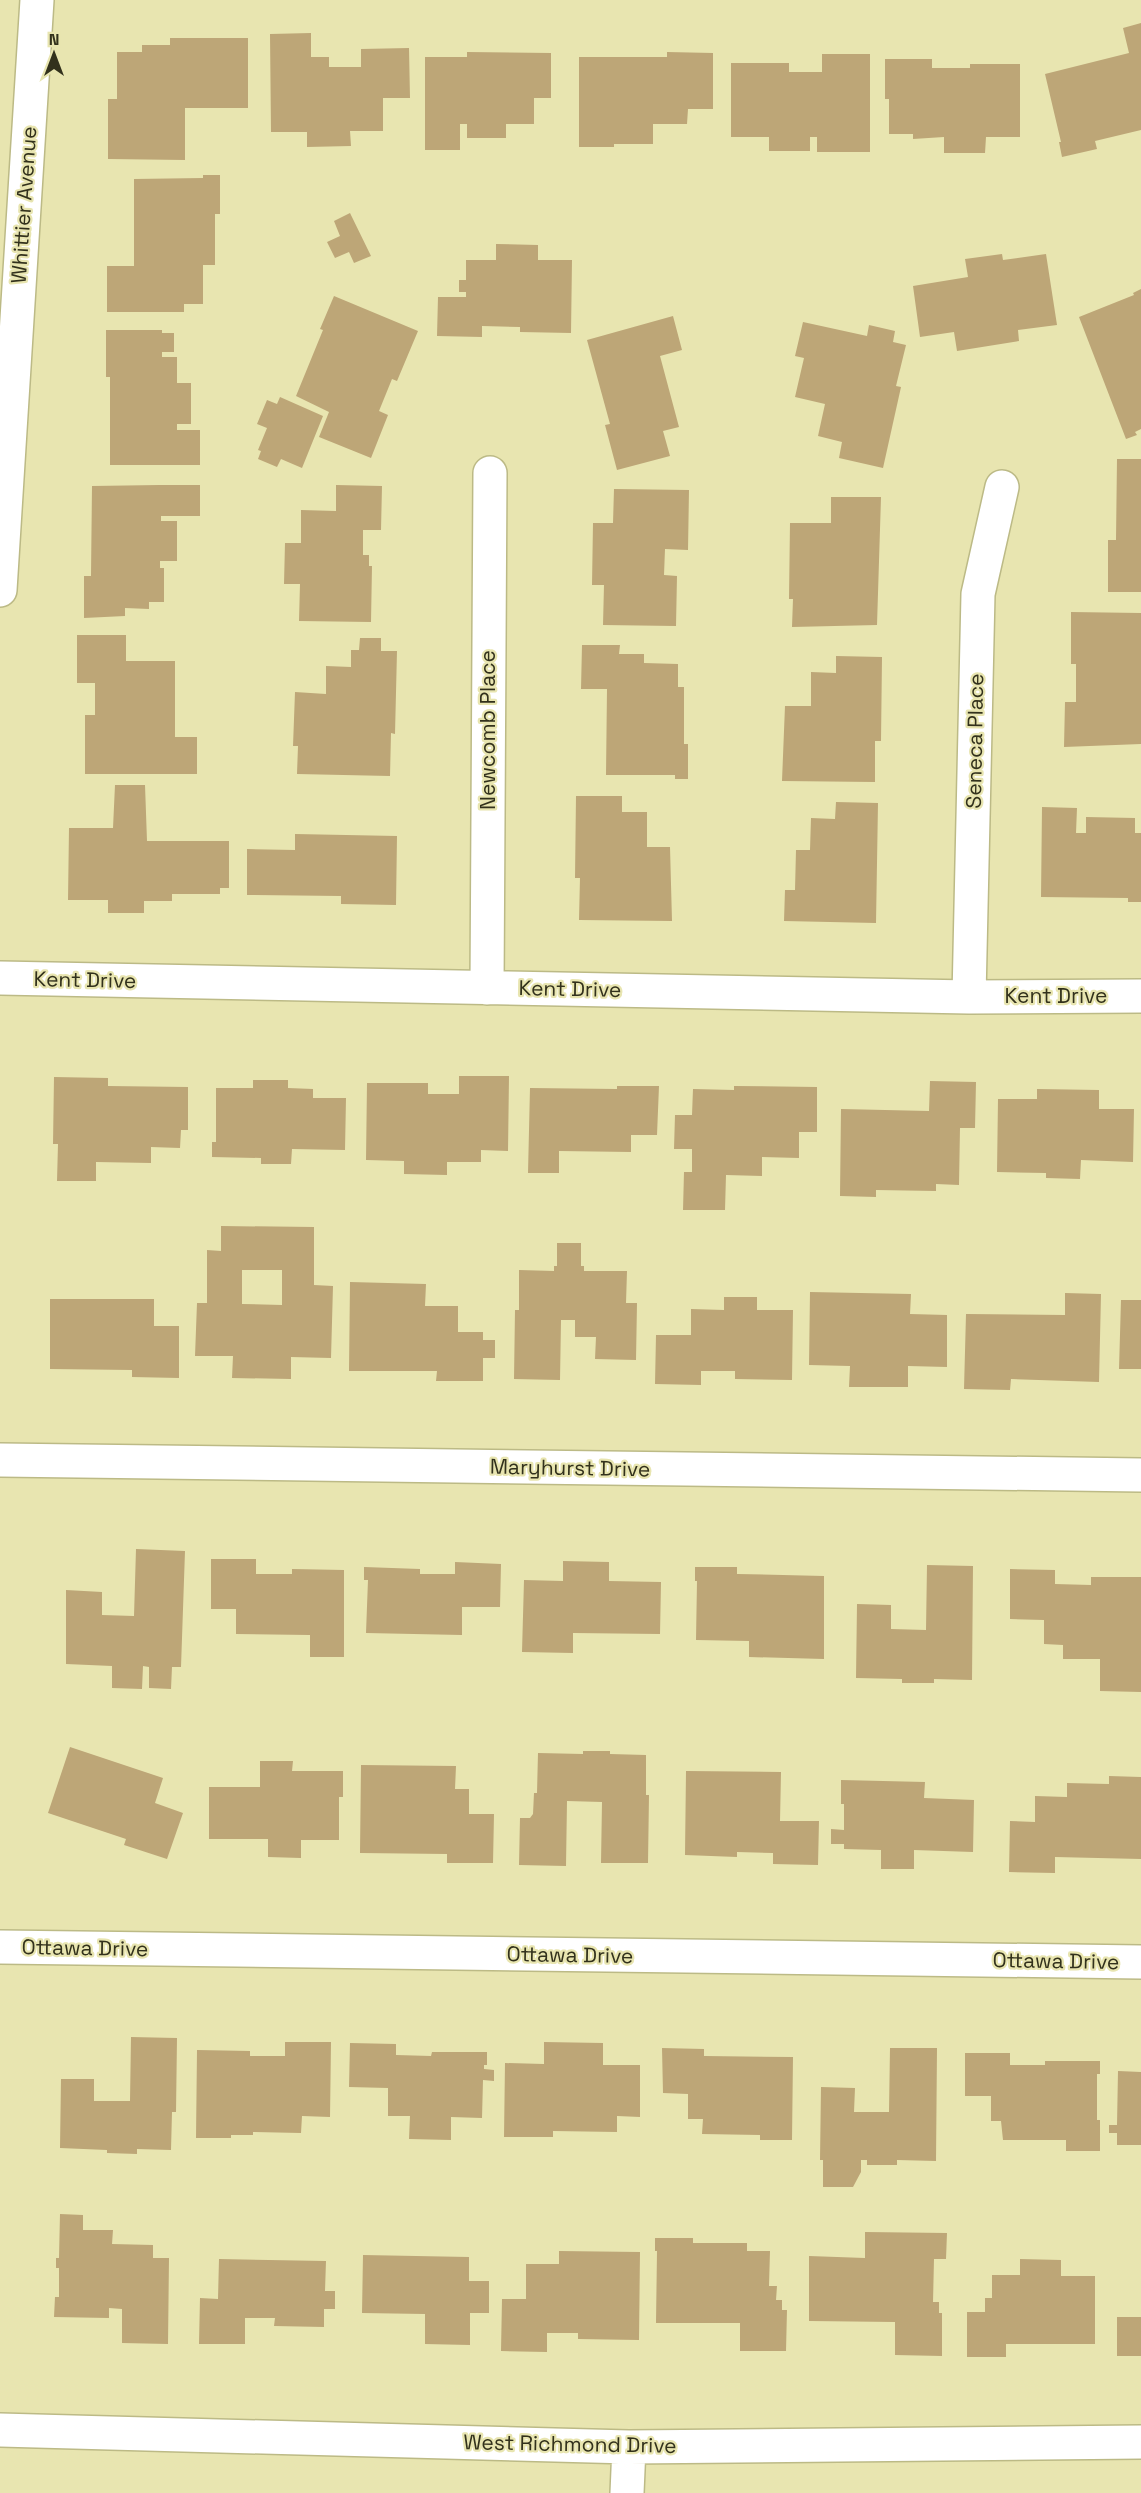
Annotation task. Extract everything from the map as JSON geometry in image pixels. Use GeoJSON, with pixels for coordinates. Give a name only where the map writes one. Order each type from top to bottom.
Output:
{"type":"FeatureCollection","features":[{"type":"Feature","properties":{"kind":"street","name":"Whittier Avenue"},"geometry":{"type":"LineString","coordinates":[[0,590],[37,0]]}},
{"type":"Feature","properties":{"kind":"street","name":"Newcomb Place"},"geometry":{"type":"LineString","coordinates":[[487,988],[490,473]]}},
{"type":"Feature","properties":{"kind":"street","name":"Seneca Place"},"geometry":{"type":"LineString","coordinates":[[969,997],[978,594],[1002,488]]}},
{"type":"Feature","properties":{"kind":"street","name":"Kent Drive"},"geometry":{"type":"LineString","coordinates":[[0,978],[969,997],[1141,996]]}},
{"type":"Feature","properties":{"kind":"street","name":"Maryhurst Drive"},"geometry":{"type":"LineString","coordinates":[[0,1460],[1141,1475]]}},
{"type":"Feature","properties":{"kind":"street","name":"Ottawa Drive"},"geometry":{"type":"LineString","coordinates":[[0,1947],[1141,1962]]}},
{"type":"Feature","properties":{"kind":"street","name":"West Richmond Drive"},"geometry":{"type":"LineString","coordinates":[[0,2430],[628,2447],[1141,2442]]}},
{"type":"Feature","properties":{"kind":"street"},"geometry":{"type":"LineString","coordinates":[[627,2493],[628,2447]]}},
{"type":"Feature","properties":{"kind":"building"},"geometry":{"type":"Polygon","coordinates":[[[1141,23],[1141,130],[1095,141],[1097,149],[1062,157],[1059,142],[1061,142],[1045,74],[1129,53],[1123,28],[1141,23]]]}},
{"type":"Feature","properties":{"kind":"building"},"geometry":{"type":"Polygon","coordinates":[[[311,33],[311,57],[329,57],[329,67],[361,67],[361,49],[409,48],[410,98],[383,98],[383,131],[350,131],[351,146],[307,147],[307,132],[271,132],[270,34],[311,33]]]}},
{"type":"Feature","properties":{"kind":"building"},"geometry":{"type":"Polygon","coordinates":[[[170,38],[248,38],[248,108],[185,108],[185,160],[108,159],[108,99],[117,99],[117,52],[142,52],[142,45],[170,45],[170,38]]]}},
{"type":"Feature","properties":{"kind":"building"},"geometry":{"type":"Polygon","coordinates":[[[467,52],[551,53],[551,98],[534,98],[534,124],[506,124],[506,138],[467,138],[467,124],[460,124],[460,150],[425,150],[425,57],[467,57],[467,52]]]}},
{"type":"Feature","properties":{"kind":"building"},"geometry":{"type":"Polygon","coordinates":[[[667,52],[713,53],[713,109],[688,109],[687,124],[653,124],[653,144],[579,147],[579,57],[667,57],[667,52]]]}},
{"type":"Feature","properties":{"kind":"building"},"geometry":{"type":"Polygon","coordinates":[[[822,54],[870,54],[870,152],[817,152],[817,137],[810,137],[810,151],[769,151],[769,137],[731,137],[731,63],[789,63],[789,72],[822,72],[822,54]]]}},
{"type":"Feature","properties":{"kind":"building"},"geometry":{"type":"Polygon","coordinates":[[[885,59],[932,59],[932,68],[970,68],[970,64],[1020,64],[1020,137],[986,137],[985,153],[944,153],[944,137],[913,139],[913,134],[889,134],[889,99],[885,99],[885,59]]]}},
{"type":"Feature","properties":{"kind":"building"},"geometry":{"type":"Polygon","coordinates":[[[203,175],[220,175],[220,214],[215,214],[215,265],[203,265],[203,304],[184,304],[184,312],[107,312],[107,266],[134,266],[134,179],[203,178],[203,175]]]}},
{"type":"Feature","properties":{"kind":"building"},"geometry":{"type":"Polygon","coordinates":[[[350,213],[371,256],[354,263],[349,252],[335,258],[327,242],[340,236],[334,221],[350,213]]]}},
{"type":"Feature","properties":{"kind":"building"},"geometry":{"type":"Polygon","coordinates":[[[496,244],[538,245],[538,260],[572,260],[571,333],[520,332],[520,327],[482,326],[482,337],[437,336],[438,297],[466,297],[466,292],[459,292],[459,280],[466,280],[466,260],[496,260],[496,244]]]}},
{"type":"Feature","properties":{"kind":"building"},"geometry":{"type":"Polygon","coordinates":[[[1002,254],[1003,260],[1046,254],[1057,325],[1018,330],[1019,341],[957,351],[954,332],[920,337],[913,286],[968,277],[965,259],[1002,254]]]}},
{"type":"Feature","properties":{"kind":"building"},"geometry":{"type":"Polygon","coordinates":[[[1141,289],[1141,429],[1135,432],[1137,435],[1126,439],[1079,317],[1134,295],[1133,293],[1141,289]]]}},
{"type":"Feature","properties":{"kind":"building"},"geometry":{"type":"Polygon","coordinates":[[[334,296],[418,331],[397,381],[392,379],[379,411],[388,415],[371,458],[319,437],[329,412],[296,396],[334,296]]]}},
{"type":"Feature","properties":{"kind":"building"},"geometry":{"type":"Polygon","coordinates":[[[673,316],[682,350],[660,356],[679,427],[663,431],[670,456],[617,470],[605,425],[610,424],[587,340],[673,316]]]}},
{"type":"Feature","properties":{"kind":"building"},"geometry":{"type":"Polygon","coordinates":[[[803,322],[867,336],[869,325],[895,331],[893,342],[906,345],[896,386],[901,387],[883,468],[839,458],[842,442],[818,436],[825,404],[795,397],[804,358],[795,356],[803,322]]]}},
{"type":"Feature","properties":{"kind":"building"},"geometry":{"type":"Polygon","coordinates":[[[106,330],[162,330],[162,333],[174,333],[174,352],[162,352],[162,357],[177,357],[177,383],[191,383],[191,424],[177,424],[177,430],[200,430],[200,465],[110,465],[110,377],[106,377],[106,330]]]}},
{"type":"Feature","properties":{"kind":"building"},"geometry":{"type":"Polygon","coordinates":[[[280,397],[323,416],[302,468],[281,459],[277,467],[258,459],[261,451],[258,450],[267,428],[257,424],[267,400],[277,404],[280,397]]]}},
{"type":"Feature","properties":{"kind":"building"},"geometry":{"type":"Polygon","coordinates":[[[1117,459],[1141,459],[1141,592],[1108,592],[1108,540],[1116,540],[1117,459]]]}},
{"type":"Feature","properties":{"kind":"building"},"geometry":{"type":"Polygon","coordinates":[[[200,485],[200,516],[161,516],[161,521],[177,521],[177,561],[160,561],[160,568],[164,568],[164,602],[149,602],[149,609],[125,608],[125,616],[84,618],[84,576],[91,576],[92,486],[200,485]]]}},
{"type":"Feature","properties":{"kind":"building"},"geometry":{"type":"Polygon","coordinates":[[[336,485],[382,486],[381,530],[363,530],[363,555],[369,555],[369,566],[372,566],[371,622],[299,621],[300,584],[284,584],[285,543],[301,543],[301,510],[336,511],[336,485]]]}},
{"type":"Feature","properties":{"kind":"building"},"geometry":{"type":"Polygon","coordinates":[[[614,489],[689,490],[688,550],[665,549],[664,575],[677,576],[676,626],[603,625],[604,585],[592,585],[593,523],[613,523],[614,489]]]}},
{"type":"Feature","properties":{"kind":"building"},"geometry":{"type":"Polygon","coordinates":[[[831,497],[881,497],[877,625],[792,627],[793,599],[789,599],[790,523],[831,523],[831,497]]]}},
{"type":"Feature","properties":{"kind":"building"},"geometry":{"type":"Polygon","coordinates":[[[1071,612],[1141,613],[1141,744],[1064,747],[1065,702],[1076,702],[1076,664],[1071,664],[1071,612]]]}},
{"type":"Feature","properties":{"kind":"building"},"geometry":{"type":"Polygon","coordinates":[[[77,635],[126,635],[126,661],[175,661],[175,737],[197,737],[197,774],[85,774],[85,715],[95,715],[95,683],[77,683],[77,635]]]}},
{"type":"Feature","properties":{"kind":"building"},"geometry":{"type":"Polygon","coordinates":[[[360,638],[381,638],[381,651],[397,651],[395,734],[391,733],[390,776],[297,774],[298,746],[293,746],[295,692],[326,694],[326,666],[351,667],[351,650],[359,650],[360,638]]]}},
{"type":"Feature","properties":{"kind":"building"},"geometry":{"type":"Polygon","coordinates":[[[582,645],[620,645],[619,654],[644,654],[644,663],[678,664],[678,687],[684,687],[684,744],[688,744],[688,779],[675,779],[675,775],[606,775],[607,689],[581,689],[582,645]]]}},
{"type":"Feature","properties":{"kind":"building"},"geometry":{"type":"Polygon","coordinates":[[[836,656],[882,657],[881,741],[875,741],[875,782],[782,781],[785,706],[811,706],[811,672],[836,673],[836,656]]]}},
{"type":"Feature","properties":{"kind":"building"},"geometry":{"type":"Polygon","coordinates":[[[115,785],[145,785],[147,841],[229,841],[229,888],[220,888],[220,894],[172,894],[172,901],[144,901],[144,913],[108,913],[108,900],[68,900],[69,828],[113,828],[115,785]]]}},
{"type":"Feature","properties":{"kind":"building"},"geometry":{"type":"Polygon","coordinates":[[[576,796],[622,796],[622,812],[647,812],[647,847],[670,847],[672,921],[579,920],[580,878],[575,878],[576,796]]]}},
{"type":"Feature","properties":{"kind":"building"},"geometry":{"type":"Polygon","coordinates":[[[836,802],[878,803],[876,923],[784,921],[785,890],[795,890],[796,850],[810,850],[811,818],[835,819],[836,802]]]}},
{"type":"Feature","properties":{"kind":"building"},"geometry":{"type":"Polygon","coordinates":[[[1042,807],[1077,808],[1076,833],[1086,833],[1086,817],[1135,818],[1135,833],[1141,833],[1141,902],[1128,902],[1128,898],[1041,897],[1042,807]]]}},
{"type":"Feature","properties":{"kind":"building"},"geometry":{"type":"Polygon","coordinates":[[[295,834],[397,836],[396,905],[341,904],[341,896],[247,895],[247,849],[295,850],[295,834]]]}},
{"type":"Feature","properties":{"kind":"building"},"geometry":{"type":"Polygon","coordinates":[[[459,1076],[509,1076],[508,1151],[481,1150],[481,1162],[447,1162],[447,1175],[404,1174],[404,1161],[366,1160],[367,1083],[428,1083],[428,1094],[459,1094],[459,1076]]]}},
{"type":"Feature","properties":{"kind":"building"},"geometry":{"type":"Polygon","coordinates":[[[54,1077],[108,1078],[108,1086],[188,1087],[188,1130],[181,1130],[180,1148],[151,1147],[151,1163],[96,1162],[96,1181],[57,1181],[58,1144],[53,1144],[54,1077]]]}},
{"type":"Feature","properties":{"kind":"building"},"geometry":{"type":"Polygon","coordinates":[[[253,1080],[288,1080],[288,1088],[313,1089],[313,1098],[346,1098],[345,1150],[292,1149],[291,1164],[261,1164],[261,1158],[212,1157],[212,1142],[216,1142],[216,1088],[253,1088],[253,1080]]]}},
{"type":"Feature","properties":{"kind":"building"},"geometry":{"type":"Polygon","coordinates":[[[930,1081],[976,1082],[975,1128],[960,1128],[959,1185],[936,1184],[936,1191],[876,1190],[876,1197],[840,1196],[841,1109],[929,1111],[930,1081]]]}},
{"type":"Feature","properties":{"kind":"building"},"geometry":{"type":"Polygon","coordinates":[[[617,1086],[659,1086],[657,1135],[631,1135],[631,1152],[559,1151],[559,1173],[528,1173],[530,1088],[617,1089],[617,1086]]]}},
{"type":"Feature","properties":{"kind":"building"},"geometry":{"type":"Polygon","coordinates":[[[734,1086],[817,1087],[817,1132],[799,1132],[799,1158],[762,1157],[762,1176],[726,1175],[725,1210],[683,1210],[684,1172],[692,1172],[692,1149],[674,1149],[675,1115],[692,1115],[693,1089],[734,1090],[734,1086]]]}},
{"type":"Feature","properties":{"kind":"building"},"geometry":{"type":"Polygon","coordinates":[[[1037,1089],[1099,1090],[1099,1109],[1134,1109],[1133,1162],[1081,1160],[1080,1179],[1046,1178],[1046,1173],[997,1172],[998,1099],[1037,1099],[1037,1089]]]}},
{"type":"Feature","properties":{"kind":"building"},"geometry":{"type":"Polygon","coordinates":[[[221,1226],[314,1227],[314,1285],[333,1286],[331,1358],[291,1357],[291,1379],[232,1378],[233,1356],[195,1356],[197,1303],[207,1303],[207,1250],[221,1251],[221,1226]],[[242,1270],[242,1304],[282,1305],[282,1270],[242,1270]]]}},
{"type":"Feature","properties":{"kind":"building"},"geometry":{"type":"Polygon","coordinates":[[[557,1243],[581,1243],[581,1266],[584,1266],[584,1271],[627,1271],[626,1303],[637,1303],[636,1360],[595,1359],[596,1337],[575,1337],[575,1320],[561,1320],[560,1380],[514,1379],[515,1310],[519,1310],[519,1270],[554,1271],[554,1266],[557,1266],[557,1243]]]}},
{"type":"Feature","properties":{"kind":"building"},"geometry":{"type":"Polygon","coordinates":[[[350,1282],[426,1284],[425,1306],[458,1306],[458,1332],[483,1332],[483,1340],[495,1340],[495,1358],[483,1358],[483,1381],[436,1381],[437,1371],[349,1371],[350,1282]]]}},
{"type":"Feature","properties":{"kind":"building"},"geometry":{"type":"Polygon","coordinates":[[[810,1292],[911,1294],[910,1314],[947,1315],[947,1367],[908,1366],[908,1387],[849,1387],[850,1366],[809,1365],[810,1292]]]}},
{"type":"Feature","properties":{"kind":"building"},"geometry":{"type":"Polygon","coordinates":[[[1065,1293],[1101,1294],[1099,1382],[1011,1379],[1010,1390],[964,1389],[966,1314],[1065,1315],[1065,1293]]]}},
{"type":"Feature","properties":{"kind":"building"},"geometry":{"type":"Polygon","coordinates":[[[724,1297],[757,1297],[757,1310],[793,1310],[792,1380],[735,1379],[735,1371],[701,1371],[701,1385],[655,1384],[656,1335],[691,1335],[691,1309],[724,1310],[724,1297]]]}},
{"type":"Feature","properties":{"kind":"building"},"geometry":{"type":"Polygon","coordinates":[[[50,1299],[154,1299],[154,1326],[179,1326],[179,1378],[132,1377],[132,1370],[50,1369],[50,1299]]]}},
{"type":"Feature","properties":{"kind":"building"},"geometry":{"type":"Polygon","coordinates":[[[1121,1300],[1141,1300],[1141,1369],[1119,1369],[1121,1300]]]}},
{"type":"Feature","properties":{"kind":"building"},"geometry":{"type":"Polygon","coordinates":[[[136,1549],[185,1551],[181,1667],[172,1667],[171,1689],[149,1688],[149,1667],[143,1666],[142,1689],[112,1688],[112,1666],[66,1664],[66,1590],[102,1592],[102,1615],[134,1616],[136,1549]]]}},
{"type":"Feature","properties":{"kind":"building"},"geometry":{"type":"Polygon","coordinates":[[[211,1559],[256,1559],[256,1574],[292,1574],[292,1569],[344,1570],[344,1657],[310,1657],[310,1635],[236,1634],[236,1609],[211,1609],[211,1559]]]}},
{"type":"Feature","properties":{"kind":"building"},"geometry":{"type":"Polygon","coordinates":[[[563,1561],[609,1562],[609,1581],[661,1582],[660,1634],[573,1633],[573,1653],[522,1652],[524,1580],[563,1581],[563,1561]]]}},
{"type":"Feature","properties":{"kind":"building"},"geometry":{"type":"Polygon","coordinates":[[[455,1562],[501,1564],[500,1607],[462,1607],[462,1635],[366,1633],[368,1580],[364,1580],[364,1567],[420,1569],[420,1574],[455,1574],[455,1562]]]}},
{"type":"Feature","properties":{"kind":"building"},"geometry":{"type":"Polygon","coordinates":[[[927,1565],[973,1566],[972,1680],[934,1679],[934,1683],[902,1683],[902,1679],[856,1678],[857,1604],[891,1605],[891,1629],[926,1630],[927,1565]]]}},
{"type":"Feature","properties":{"kind":"building"},"geometry":{"type":"Polygon","coordinates":[[[695,1567],[737,1567],[737,1574],[824,1576],[824,1659],[749,1657],[749,1641],[696,1640],[697,1581],[695,1581],[695,1567]]]}},
{"type":"Feature","properties":{"kind":"building"},"geometry":{"type":"Polygon","coordinates":[[[1010,1569],[1055,1570],[1055,1584],[1091,1585],[1091,1577],[1141,1577],[1141,1692],[1100,1691],[1100,1659],[1063,1659],[1063,1645],[1044,1644],[1044,1620],[1010,1619],[1010,1569]]]}},
{"type":"Feature","properties":{"kind":"building"},"geometry":{"type":"Polygon","coordinates":[[[70,1747],[163,1778],[155,1803],[183,1813],[167,1859],[124,1845],[126,1839],[48,1813],[70,1747]]]}},
{"type":"Feature","properties":{"kind":"building"},"geometry":{"type":"Polygon","coordinates":[[[583,1751],[646,1755],[646,1795],[649,1795],[648,1863],[601,1863],[602,1802],[567,1801],[566,1866],[519,1865],[520,1818],[530,1818],[533,1814],[534,1793],[537,1793],[538,1753],[583,1754],[583,1751]]]}},
{"type":"Feature","properties":{"kind":"building"},"geometry":{"type":"Polygon","coordinates":[[[260,1761],[293,1761],[292,1771],[343,1771],[343,1797],[339,1797],[339,1840],[301,1840],[301,1858],[268,1857],[268,1839],[209,1839],[209,1787],[260,1787],[260,1761]]]}},
{"type":"Feature","properties":{"kind":"building"},"geometry":{"type":"Polygon","coordinates":[[[361,1765],[456,1766],[455,1789],[469,1789],[469,1814],[494,1814],[493,1863],[447,1863],[447,1854],[360,1853],[361,1765]]]}},
{"type":"Feature","properties":{"kind":"building"},"geometry":{"type":"Polygon","coordinates":[[[686,1771],[781,1772],[780,1821],[819,1821],[818,1865],[773,1864],[773,1853],[737,1852],[737,1857],[685,1855],[686,1771]]]}},
{"type":"Feature","properties":{"kind":"building"},"geometry":{"type":"Polygon","coordinates":[[[1109,1776],[1141,1777],[1141,1859],[1055,1857],[1055,1873],[1009,1872],[1010,1821],[1035,1822],[1035,1796],[1067,1797],[1067,1783],[1109,1784],[1109,1776]]]}},
{"type":"Feature","properties":{"kind":"building"},"geometry":{"type":"Polygon","coordinates":[[[841,1780],[925,1782],[924,1798],[974,1800],[973,1852],[914,1850],[914,1869],[881,1869],[881,1850],[844,1849],[844,1844],[831,1844],[831,1829],[844,1830],[841,1780]]]}},
{"type":"Feature","properties":{"kind":"building"},"geometry":{"type":"Polygon","coordinates":[[[131,2037],[177,2038],[176,2112],[172,2112],[171,2150],[137,2149],[137,2154],[60,2148],[61,2079],[94,2079],[94,2101],[130,2101],[131,2037]]]}},
{"type":"Feature","properties":{"kind":"building"},"geometry":{"type":"Polygon","coordinates":[[[285,2042],[331,2042],[330,2117],[302,2116],[301,2133],[253,2132],[253,2135],[231,2135],[231,2138],[196,2138],[197,2050],[250,2051],[250,2056],[285,2056],[285,2042]]]}},
{"type":"Feature","properties":{"kind":"building"},"geometry":{"type":"Polygon","coordinates":[[[544,2042],[603,2043],[603,2065],[640,2065],[640,2117],[617,2116],[617,2132],[553,2131],[553,2137],[504,2137],[505,2063],[544,2064],[544,2042]]]}},
{"type":"Feature","properties":{"kind":"building"},"geometry":{"type":"Polygon","coordinates":[[[350,2043],[396,2044],[396,2055],[431,2056],[432,2052],[487,2052],[487,2065],[484,2065],[484,2069],[494,2070],[494,2081],[483,2080],[482,2118],[451,2117],[451,2140],[409,2139],[410,2116],[388,2116],[388,2088],[349,2087],[350,2043]]]}},
{"type":"Feature","properties":{"kind":"building"},"geometry":{"type":"Polygon","coordinates":[[[662,2048],[704,2049],[704,2056],[793,2057],[792,2140],[760,2140],[760,2135],[702,2134],[703,2119],[688,2119],[688,2094],[663,2093],[662,2048]]]}},
{"type":"Feature","properties":{"kind":"building"},"geometry":{"type":"Polygon","coordinates":[[[890,2048],[937,2048],[936,2161],[897,2160],[897,2165],[867,2165],[867,2160],[861,2160],[861,2172],[853,2187],[823,2187],[823,2160],[820,2160],[821,2087],[855,2088],[854,2112],[889,2112],[890,2048]]]}},
{"type":"Feature","properties":{"kind":"building"},"geometry":{"type":"Polygon","coordinates":[[[965,2053],[1010,2053],[1010,2065],[1045,2065],[1045,2061],[1100,2061],[1100,2074],[1097,2074],[1097,2120],[1100,2120],[1100,2151],[1066,2151],[1066,2140],[1003,2140],[1001,2121],[991,2121],[991,2096],[965,2096],[965,2053]]]}},
{"type":"Feature","properties":{"kind":"building"},"geometry":{"type":"Polygon","coordinates":[[[1118,2071],[1141,2072],[1141,2145],[1117,2145],[1117,2133],[1109,2133],[1109,2125],[1117,2125],[1118,2071]]]}},
{"type":"Feature","properties":{"kind":"building"},"geometry":{"type":"Polygon","coordinates":[[[60,2214],[83,2215],[83,2230],[113,2230],[112,2244],[153,2245],[153,2258],[169,2258],[168,2344],[122,2343],[122,2309],[109,2308],[109,2318],[54,2317],[55,2297],[59,2297],[59,2268],[56,2268],[56,2258],[59,2258],[60,2214]]]}},
{"type":"Feature","properties":{"kind":"building"},"geometry":{"type":"Polygon","coordinates":[[[865,2232],[947,2233],[946,2259],[934,2259],[933,2302],[939,2302],[939,2313],[942,2313],[942,2356],[895,2355],[895,2322],[809,2321],[809,2256],[865,2258],[865,2232]]]}},
{"type":"Feature","properties":{"kind":"building"},"geometry":{"type":"Polygon","coordinates":[[[655,2238],[693,2238],[693,2243],[747,2243],[747,2251],[770,2251],[769,2286],[777,2286],[776,2300],[782,2300],[782,2310],[787,2310],[786,2351],[740,2351],[740,2323],[656,2323],[657,2251],[655,2251],[655,2238]]]}},
{"type":"Feature","properties":{"kind":"building"},"geometry":{"type":"Polygon","coordinates":[[[559,2251],[640,2252],[639,2340],[578,2339],[578,2333],[547,2333],[547,2352],[501,2351],[502,2299],[526,2299],[526,2264],[559,2264],[559,2251]]]}},
{"type":"Feature","properties":{"kind":"building"},"geometry":{"type":"Polygon","coordinates":[[[363,2255],[469,2257],[469,2281],[489,2281],[489,2313],[470,2313],[470,2345],[425,2344],[425,2314],[362,2313],[363,2255]]]}},
{"type":"Feature","properties":{"kind":"building"},"geometry":{"type":"Polygon","coordinates":[[[219,2259],[326,2261],[325,2291],[335,2291],[335,2309],[324,2309],[324,2327],[274,2326],[275,2318],[245,2318],[245,2344],[199,2344],[200,2298],[218,2299],[219,2259]]]}},
{"type":"Feature","properties":{"kind":"building"},"geometry":{"type":"Polygon","coordinates":[[[1020,2259],[1061,2260],[1061,2276],[1095,2276],[1095,2344],[1006,2344],[1006,2357],[967,2357],[967,2312],[985,2312],[985,2298],[992,2298],[992,2275],[1020,2275],[1020,2259]]]}},
{"type":"Feature","properties":{"kind":"building"},"geometry":{"type":"Polygon","coordinates":[[[1117,2317],[1141,2317],[1141,2356],[1117,2356],[1117,2317]]]}}]}
